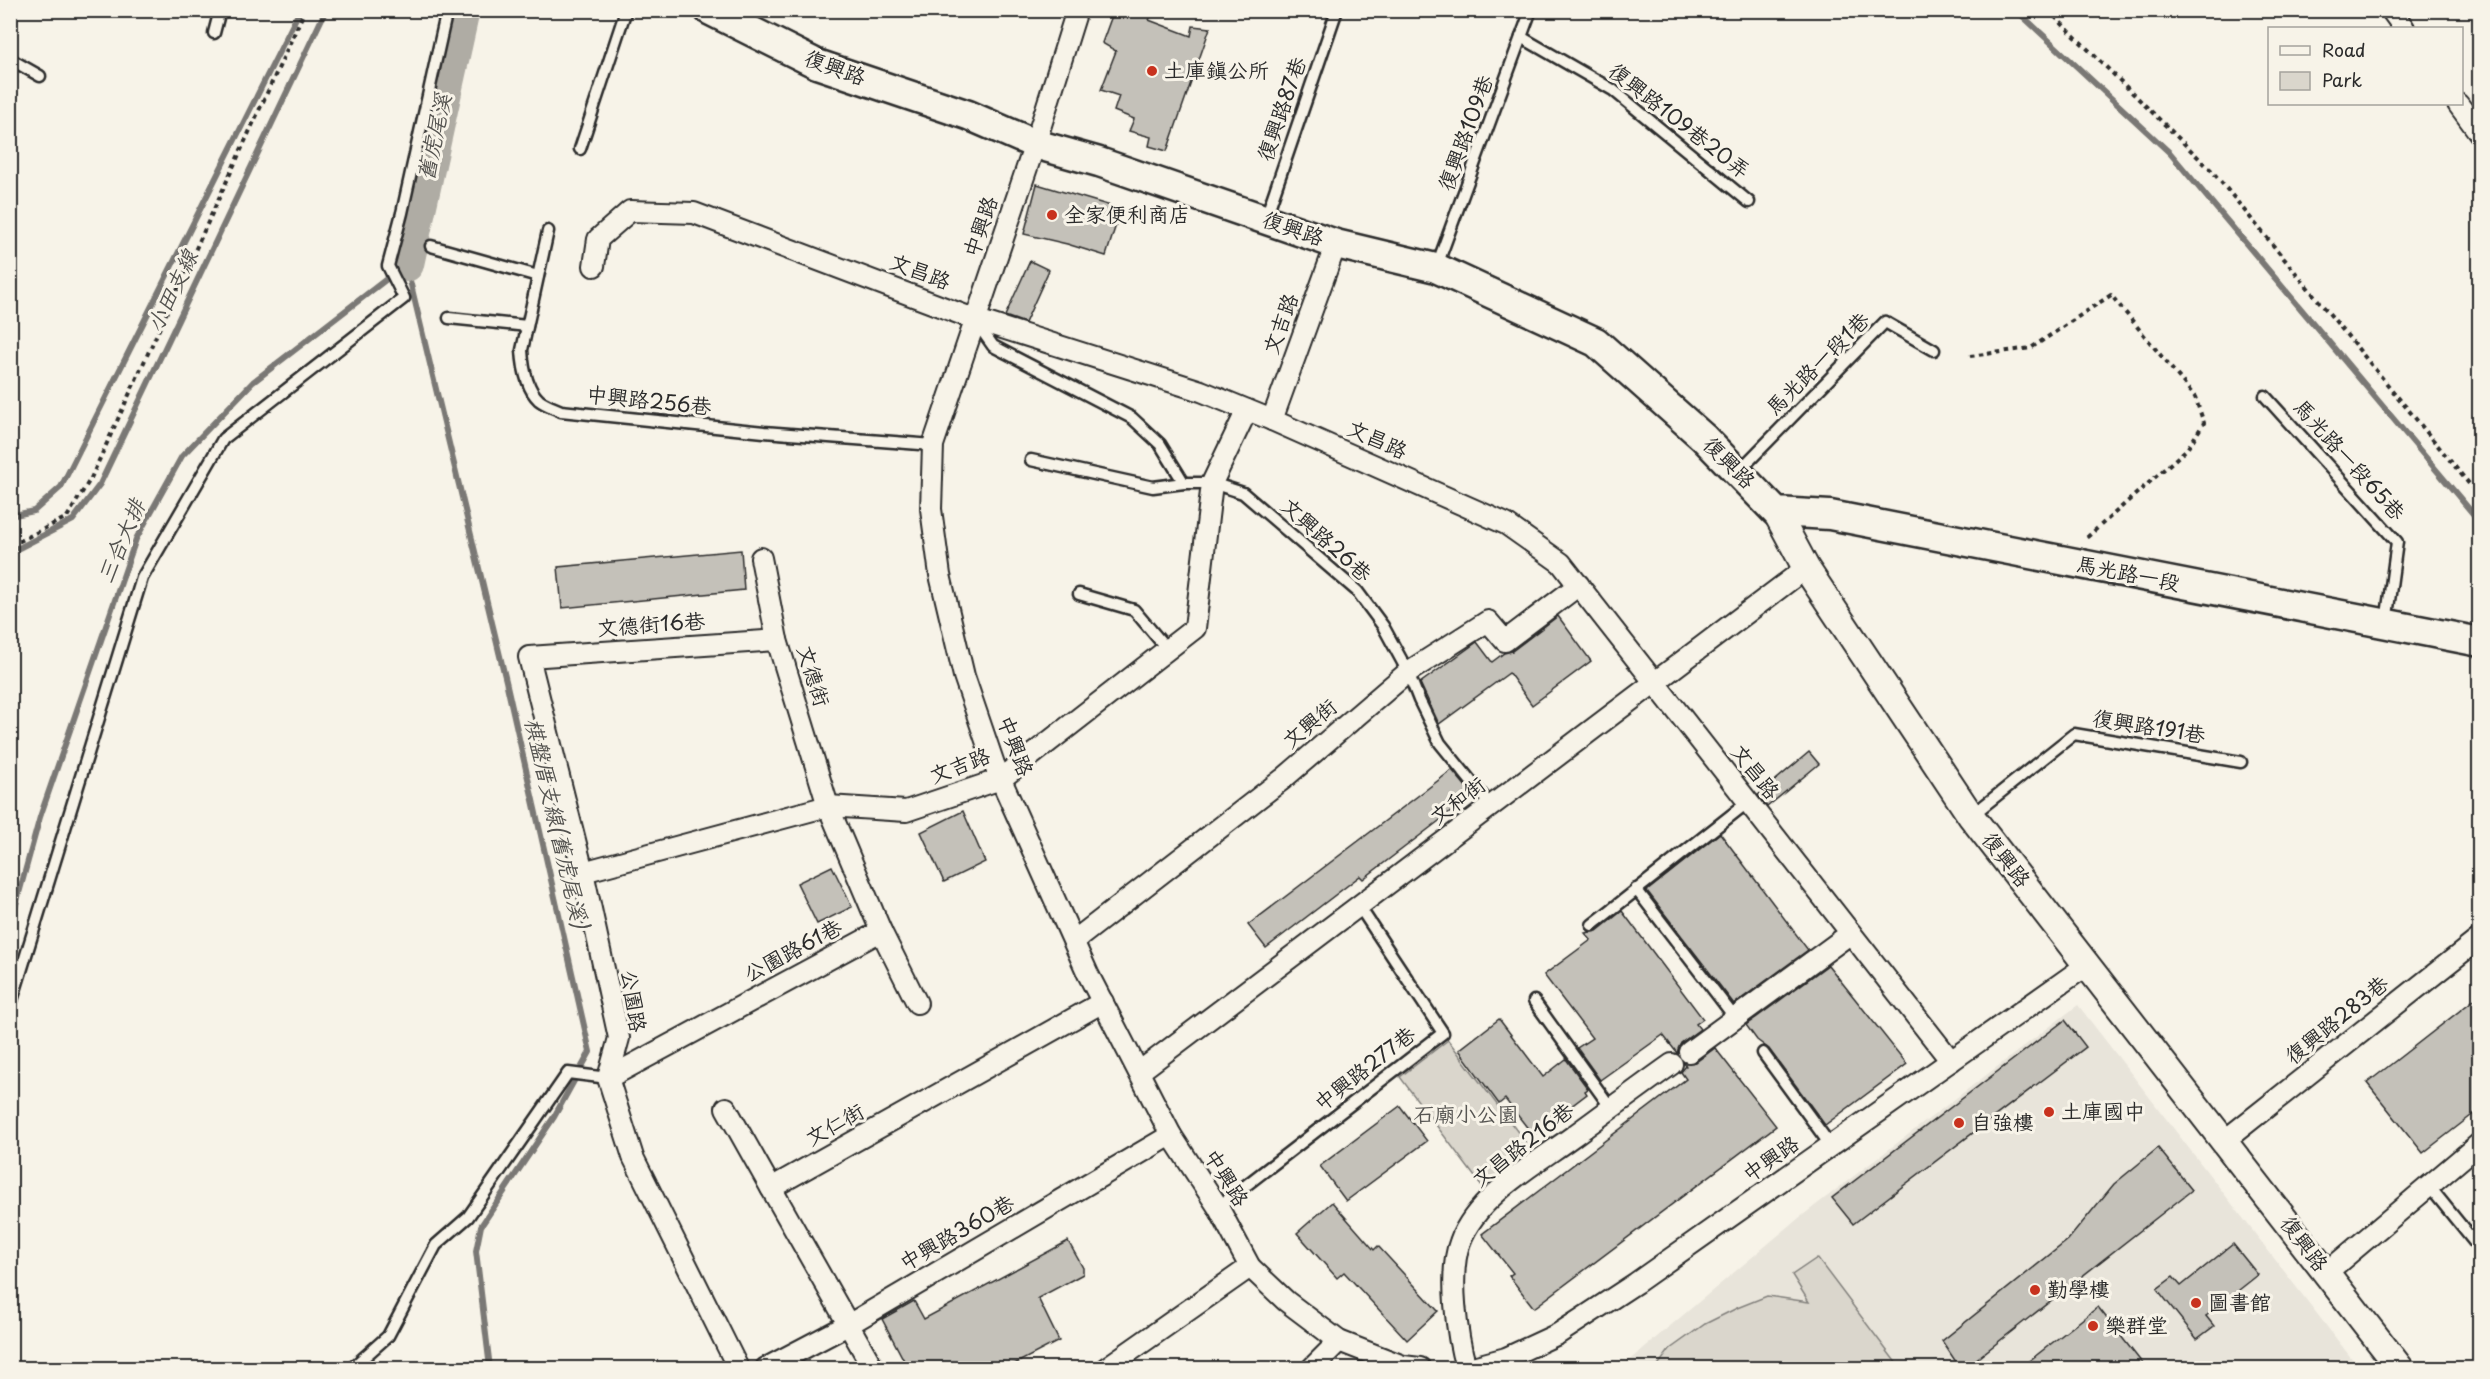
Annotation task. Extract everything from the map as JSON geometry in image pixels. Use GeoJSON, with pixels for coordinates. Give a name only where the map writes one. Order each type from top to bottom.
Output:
{"type":"FeatureCollection","features":[{"type":"Feature","properties":{"kind":"main road","name":"復興路"},"geometry":{"type":"LineString","coordinates":[[709,10],[817,64],[968,115],[1035,144],[1099,162],[1336,243],[1436,268],[1596,342],[1739,471],[1776,512]]}},
{"type":"Feature","properties":{"kind":"main road","name":"馬光路一段"},"geometry":{"type":"LineString","coordinates":[[1776,512],[1830,515],[2480,642]]}},
{"type":"Feature","properties":{"kind":"street","name":"中興路"},"geometry":{"type":"LineString","coordinates":[[1077,10],[1035,144],[974,318],[933,445],[931,509],[940,575],[964,676],[1001,779],[1103,1002],[1171,1135],[1218,1207],[1250,1267],[1286,1301],[1340,1341],[1403,1366],[1420,1368]]}},
{"type":"Feature","properties":{"kind":"street"},"geometry":{"type":"LineString","coordinates":[[2391,10],[2403,27]]}},
{"type":"Feature","properties":{"kind":"street"},"geometry":{"type":"LineString","coordinates":[[2459,105],[2480,134]]}},
{"type":"Feature","properties":{"kind":"street","name":"文昌路"},"geometry":{"type":"LineString","coordinates":[[594,266],[598,239],[630,211],[694,213],[974,318],[1201,392],[1272,420],[1506,524],[1561,563],[1951,1061]]}},
{"type":"Feature","properties":{"kind":"street","name":"文吉路"},"geometry":{"type":"LineString","coordinates":[[1272,420],[1336,243]]}},
{"type":"Feature","properties":{"kind":"street","name":"文吉路"},"geometry":{"type":"LineString","coordinates":[[583,872],[828,806],[906,812],[1001,779],[1195,628],[1212,483],[1246,410]]}},
{"type":"Feature","properties":{"kind":"street","name":"復興路"},"geometry":{"type":"LineString","coordinates":[[1776,512],[1806,568],[1971,816],[2400,1368]]}},
{"type":"Feature","properties":{"kind":"street","name":"文德街"},"geometry":{"type":"LineString","coordinates":[[761,558],[777,640],[828,806]]}},
{"type":"Feature","properties":{"kind":"street","name":"文和街"},"geometry":{"type":"LineString","coordinates":[[1139,1072],[1806,568]]}},
{"type":"Feature","properties":{"kind":"street","name":"文興街"},"geometry":{"type":"LineString","coordinates":[[1074,941],[1283,779],[1408,672],[1488,621],[1504,641],[1579,585]]}},
{"type":"Feature","properties":{"kind":"street","name":"文德街16巷"},"geometry":{"type":"LineString","coordinates":[[529,657],[777,640]]}},
{"type":"Feature","properties":{"kind":"street","name":"公園路"},"geometry":{"type":"LineString","coordinates":[[529,657],[583,872],[619,1038],[608,1078]]}},
{"type":"Feature","properties":{"kind":"street"},"geometry":{"type":"LineString","coordinates":[[828,806],[881,931],[916,1004]]}},
{"type":"Feature","properties":{"kind":"street","name":"公園路61巷"},"geometry":{"type":"LineString","coordinates":[[608,1078],[881,931]]}},
{"type":"Feature","properties":{"kind":"street"},"geometry":{"type":"LineString","coordinates":[[1689,1052],[1851,933]]}},
{"type":"Feature","properties":{"kind":"street","name":"復興路283巷"},"geometry":{"type":"LineString","coordinates":[[2224,1141],[2480,938]]}},
{"type":"Feature","properties":{"kind":"street","name":"中興路"},"geometry":{"type":"LineString","coordinates":[[1467,1368],[1506,1358],[1558,1334],[1636,1284],[2087,965]]}},
{"type":"Feature","properties":{"kind":"street","name":"文仁街"},"geometry":{"type":"LineString","coordinates":[[771,1188],[1103,1002]]}},
{"type":"Feature","properties":{"kind":"street","name":"文昌路216巷"},"geometry":{"type":"LineString","coordinates":[[1467,1368],[1459,1343],[1456,1262],[1459,1242],[1469,1224],[1483,1206],[1510,1181],[1672,1064]]}},
{"type":"Feature","properties":{"kind":"street"},"geometry":{"type":"LineString","coordinates":[[608,1078],[633,1157],[738,1368]]}},
{"type":"Feature","properties":{"kind":"street"},"geometry":{"type":"LineString","coordinates":[[726,1108],[873,1368]]}},
{"type":"Feature","properties":{"kind":"street","name":"中興路360巷"},"geometry":{"type":"LineString","coordinates":[[766,1368],[848,1325],[1171,1135]]}},
{"type":"Feature","properties":{"kind":"street"},"geometry":{"type":"LineString","coordinates":[[2326,1273],[2480,1143]]}},
{"type":"Feature","properties":{"kind":"street"},"geometry":{"type":"LineString","coordinates":[[1106,1368],[1250,1267]]}},
{"type":"Feature","properties":{"kind":"street"},"geometry":{"type":"LineString","coordinates":[[1312,1368],[1340,1341]]}},
{"type":"Feature","properties":{"kind":"lane"},"geometry":{"type":"LineString","coordinates":[[214,33],[220,10]]}},
{"type":"Feature","properties":{"kind":"lane"},"geometry":{"type":"LineString","coordinates":[[10,1006],[142,578],[223,439],[404,298],[388,266],[447,10]]}},
{"type":"Feature","properties":{"kind":"lane"},"geometry":{"type":"LineString","coordinates":[[580,149],[626,10]]}},
{"type":"Feature","properties":{"kind":"lane","name":"復興路87巷"},"geometry":{"type":"LineString","coordinates":[[1265,219],[1337,10]]}},
{"type":"Feature","properties":{"kind":"lane","name":"復興路109巷"},"geometry":{"type":"LineString","coordinates":[[1436,268],[1531,10]]}},
{"type":"Feature","properties":{"kind":"lane","name":"復興路109巷20弄"},"geometry":{"type":"LineString","coordinates":[[1521,37],[1613,90],[1749,202]]}},
{"type":"Feature","properties":{"kind":"lane"},"geometry":{"type":"LineString","coordinates":[[10,59],[40,76]]}},
{"type":"Feature","properties":{"kind":"lane","name":"中興路256巷"},"geometry":{"type":"LineString","coordinates":[[548,231],[522,350],[523,367],[528,383],[539,400],[561,411],[764,432],[933,445]]}},
{"type":"Feature","properties":{"kind":"lane"},"geometry":{"type":"LineString","coordinates":[[431,246],[538,276]]}},
{"type":"Feature","properties":{"kind":"lane"},"geometry":{"type":"LineString","coordinates":[[449,318],[527,326]]}},
{"type":"Feature","properties":{"kind":"lane"},"geometry":{"type":"LineString","coordinates":[[974,318],[993,346],[1132,418],[1160,444],[1184,483]]}},
{"type":"Feature","properties":{"kind":"lane","name":"馬光路一段1巷"},"geometry":{"type":"LineString","coordinates":[[1739,471],[1885,322],[1934,350]]}},
{"type":"Feature","properties":{"kind":"lane","name":"馬光路一段65巷"},"geometry":{"type":"LineString","coordinates":[[2265,396],[2397,542],[2386,625]]}},
{"type":"Feature","properties":{"kind":"lane","name":"文興路26巷"},"geometry":{"type":"LineString","coordinates":[[1031,460],[1153,487],[1184,483],[1212,483],[1243,493],[1357,591],[1383,626],[1408,672],[1440,743],[1491,806]]}},
{"type":"Feature","properties":{"kind":"lane"},"geometry":{"type":"LineString","coordinates":[[1079,594],[1134,610],[1167,649]]}},
{"type":"Feature","properties":{"kind":"lane","name":"復興路191巷"},"geometry":{"type":"LineString","coordinates":[[1971,816],[2074,734],[2241,762]]}},
{"type":"Feature","properties":{"kind":"lane"},"geometry":{"type":"LineString","coordinates":[[1592,925],[1748,802]]}},
{"type":"Feature","properties":{"kind":"lane"},"geometry":{"type":"LineString","coordinates":[[1635,889],[1736,1018]]}},
{"type":"Feature","properties":{"kind":"lane","name":"中興路277巷"},"geometry":{"type":"LineString","coordinates":[[1218,1207],[1443,1033],[1359,906]]}},
{"type":"Feature","properties":{"kind":"lane"},"geometry":{"type":"LineString","coordinates":[[1534,1001],[1611,1108]]}},
{"type":"Feature","properties":{"kind":"lane"},"geometry":{"type":"LineString","coordinates":[[1763,1053],[1831,1146]]}},
{"type":"Feature","properties":{"kind":"lane"},"geometry":{"type":"LineString","coordinates":[[352,1368],[388,1336],[436,1245],[468,1216],[568,1073],[608,1078]]}},
{"type":"Feature","properties":{"kind":"lane"},"geometry":{"type":"LineString","coordinates":[[2429,1186],[2480,1249]]}},
{"type":"Feature","properties":{"kind":"path"},"geometry":{"type":"LineString","coordinates":[[10,542],[20,541],[67,517],[91,478],[305,10]]}},
{"type":"Feature","properties":{"kind":"path"},"geometry":{"type":"LineString","coordinates":[[2048,10],[2212,171],[2480,497]]}},
{"type":"Feature","properties":{"kind":"path"},"geometry":{"type":"LineString","coordinates":[[1970,356],[2031,348],[2110,295],[2195,397],[2204,423],[2187,448],[2061,560]]}},
{"type":"Feature","properties":{"kind":"shaded area","name":"土庫國中"},"geometry":{"type":"Polygon","coordinates":[[[2078,1005],[2359,1368],[1620,1368],[1799,1218],[2078,1005]]]}},
{"type":"Feature","properties":{"kind":"green space","name":"石廟小公園"},"geometry":{"type":"Polygon","coordinates":[[[1448,1040],[1533,1152],[1484,1189],[1400,1077],[1448,1040]]]}},
{"type":"Feature","properties":{"kind":"green space"},"geometry":{"type":"Polygon","coordinates":[[[1817,1258],[1900,1368],[1656,1368],[1670,1349],[1705,1324],[1737,1308],[1767,1296],[1809,1302],[1792,1275],[1817,1258]]]}},
{"type":"Feature","properties":{"kind":"building","name":"土庫鎮公所"},"geometry":{"type":"Polygon","coordinates":[[[1114,10],[1154,10],[1149,20],[1191,36],[1193,26],[1210,28],[1167,151],[1149,146],[1151,137],[1129,131],[1134,119],[1114,111],[1119,96],[1101,90],[1116,51],[1102,43],[1114,10]]]}},
{"type":"Feature","properties":{"kind":"building"},"geometry":{"type":"Polygon","coordinates":[[[1037,184],[1121,209],[1106,256],[1024,234],[1037,184]]]}},
{"type":"Feature","properties":{"kind":"building"},"geometry":{"type":"Polygon","coordinates":[[[1030,261],[1049,270],[1025,323],[1005,316],[1030,261]]]}},
{"type":"Feature","properties":{"kind":"building"},"geometry":{"type":"Polygon","coordinates":[[[741,550],[744,590],[562,608],[558,567],[741,550]]]}},
{"type":"Feature","properties":{"kind":"building"},"geometry":{"type":"Polygon","coordinates":[[[1558,616],[1591,661],[1532,705],[1509,673],[1439,724],[1420,683],[1477,642],[1492,662],[1504,653],[1512,651],[1558,616]]]}},
{"type":"Feature","properties":{"kind":"building"},"geometry":{"type":"Polygon","coordinates":[[[1809,752],[1819,764],[1767,807],[1758,795],[1809,752]]]}},
{"type":"Feature","properties":{"kind":"building"},"geometry":{"type":"Polygon","coordinates":[[[1452,770],[1473,795],[1363,879],[1360,876],[1266,948],[1248,925],[1452,770]]]}},
{"type":"Feature","properties":{"kind":"building"},"geometry":{"type":"Polygon","coordinates":[[[963,811],[985,862],[944,882],[921,832],[963,811]]]}},
{"type":"Feature","properties":{"kind":"building"},"geometry":{"type":"Polygon","coordinates":[[[1720,833],[1808,950],[1734,1004],[1647,891],[1720,833]]]}},
{"type":"Feature","properties":{"kind":"building"},"geometry":{"type":"Polygon","coordinates":[[[832,866],[852,907],[817,924],[797,883],[832,866]]]}},
{"type":"Feature","properties":{"kind":"building"},"geometry":{"type":"Polygon","coordinates":[[[1622,911],[1703,1019],[1696,1024],[1700,1029],[1681,1043],[1677,1053],[1663,1035],[1600,1080],[1577,1048],[1592,1038],[1544,975],[1591,940],[1585,933],[1597,931],[1622,911]]]}},
{"type":"Feature","properties":{"kind":"building"},"geometry":{"type":"Polygon","coordinates":[[[1828,965],[1907,1064],[1825,1125],[1769,1049],[1757,1040],[1746,1025],[1828,965]]]}},
{"type":"Feature","properties":{"kind":"building"},"geometry":{"type":"Polygon","coordinates":[[[2480,995],[2480,1109],[2423,1153],[2367,1083],[2480,995]]]}},
{"type":"Feature","properties":{"kind":"building"},"geometry":{"type":"Polygon","coordinates":[[[1499,1019],[1543,1077],[1566,1059],[1588,1089],[1585,1091],[1587,1094],[1533,1135],[1505,1099],[1499,1104],[1459,1050],[1499,1019]]]}},
{"type":"Feature","properties":{"kind":"building","name":"自強樓"},"geometry":{"type":"Polygon","coordinates":[[[2065,1020],[2086,1047],[1853,1224],[1832,1198],[2065,1020]]]}},
{"type":"Feature","properties":{"kind":"building"},"geometry":{"type":"Polygon","coordinates":[[[1715,1048],[1776,1126],[1534,1308],[1509,1276],[1513,1273],[1482,1234],[1686,1079],[1681,1072],[1686,1066],[1684,1063],[1696,1062],[1715,1048]]]}},
{"type":"Feature","properties":{"kind":"building"},"geometry":{"type":"Polygon","coordinates":[[[1400,1106],[1427,1141],[1346,1201],[1320,1166],[1400,1106]]]}},
{"type":"Feature","properties":{"kind":"building","name":"勤學樓"},"geometry":{"type":"Polygon","coordinates":[[[2158,1148],[2192,1190],[1965,1368],[1960,1368],[1942,1341],[2068,1240],[2114,1184],[2158,1148]]]}},
{"type":"Feature","properties":{"kind":"building"},"geometry":{"type":"Polygon","coordinates":[[[1332,1202],[1374,1250],[1378,1246],[1438,1311],[1407,1340],[1344,1272],[1337,1278],[1297,1233],[1332,1202]]]}},
{"type":"Feature","properties":{"kind":"building"},"geometry":{"type":"Polygon","coordinates":[[[1068,1241],[1083,1268],[1083,1274],[1038,1298],[1059,1341],[1007,1368],[908,1368],[882,1319],[914,1301],[924,1319],[1068,1241]]]}},
{"type":"Feature","properties":{"kind":"building","name":"圖書館"},"geometry":{"type":"Polygon","coordinates":[[[2233,1244],[2258,1275],[2206,1316],[2214,1326],[2197,1339],[2157,1289],[2173,1277],[2181,1286],[2233,1244]]]}},
{"type":"Feature","properties":{"kind":"building","name":"樂群堂"},"geometry":{"type":"Polygon","coordinates":[[[2098,1307],[2146,1368],[2020,1368],[2098,1307]]]}},
{"type":"Feature","properties":{"kind":"waterway"},"geometry":{"type":"LineString","coordinates":[[10,516],[34,511],[61,487],[300,10]]}},
{"type":"Feature","properties":{"kind":"waterway","name":"小田支線"},"geometry":{"type":"LineString","coordinates":[[10,548],[19,548],[73,520],[100,484],[326,10]]}},
{"type":"Feature","properties":{"kind":"waterway","name":"舊虎尾溪"},"geometry":{"type":"LineString","coordinates":[[406,264],[462,10]]}},
{"type":"Feature","properties":{"kind":"waterway"},"geometry":{"type":"LineString","coordinates":[[2016,10],[2170,153],[2480,522]]}},
{"type":"Feature","properties":{"kind":"waterway","name":"棋盤厝支線(舊虎尾溪)"},"geometry":{"type":"LineString","coordinates":[[10,926],[40,817],[136,539],[182,456],[253,382],[406,264],[506,681],[590,1052],[554,1117],[481,1226],[476,1251],[490,1368]]}},
{"type":"Feature","properties":{"kind":"place","name":"土庫鎮公所"},"geometry":{"type":"Point","coordinates":[1152,71]}},
{"type":"Feature","properties":{"kind":"place","name":"全家便利商店"},"geometry":{"type":"Point","coordinates":[1052,215]}},
{"type":"Feature","properties":{"kind":"place","name":"土庫國中"},"geometry":{"type":"Point","coordinates":[2049,1112]}},
{"type":"Feature","properties":{"kind":"place","name":"自強樓"},"geometry":{"type":"Point","coordinates":[1959,1123]}},
{"type":"Feature","properties":{"kind":"place","name":"勤學樓"},"geometry":{"type":"Point","coordinates":[2035,1290]}},
{"type":"Feature","properties":{"kind":"place","name":"圖書館"},"geometry":{"type":"Point","coordinates":[2196,1303]}},
{"type":"Feature","properties":{"kind":"place","name":"樂群堂"},"geometry":{"type":"Point","coordinates":[2093,1326]}},
{"type":"Feature","properties":{"kind":"water label","name":"三合大排"},"geometry":{"type":"Point","coordinates":[121,541]}}]}
